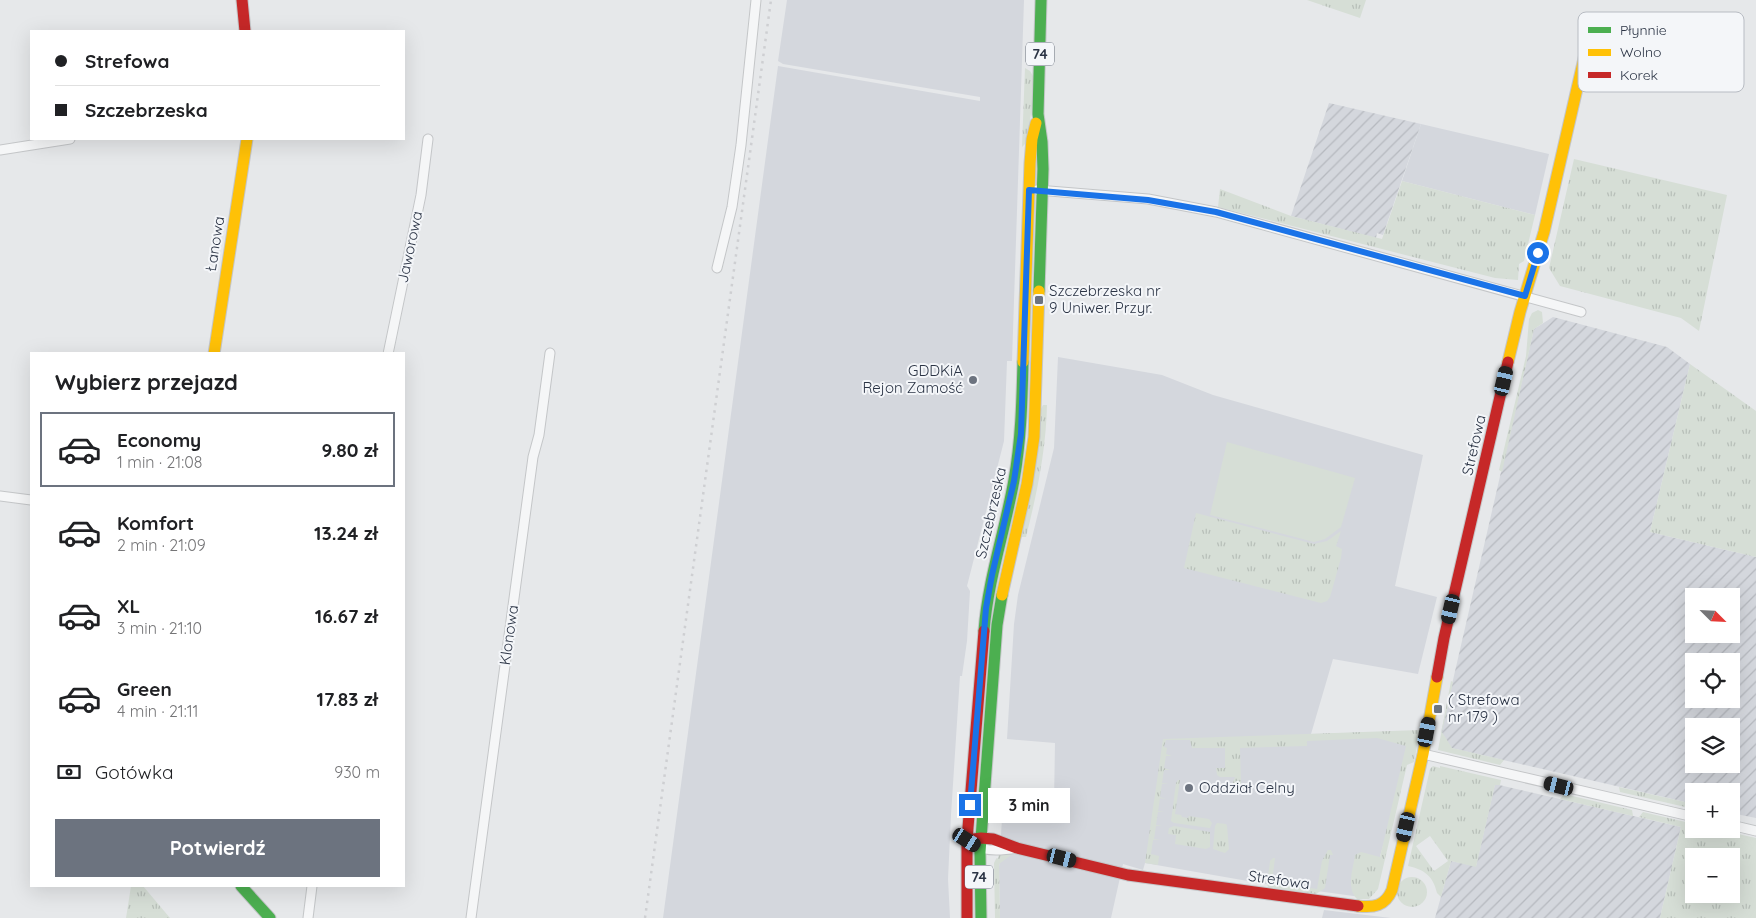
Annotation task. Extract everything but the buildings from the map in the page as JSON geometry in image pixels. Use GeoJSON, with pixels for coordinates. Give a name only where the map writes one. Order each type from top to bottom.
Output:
{"type":"FeatureCollection","features":[{"type":"Feature","properties":{"kind":"main road"},"geometry":{"type":"LineString","coordinates":[[242,0],[244,30]]}},
{"type":"Feature","properties":{"kind":"main road","name":"74"},"geometry":{"type":"LineString","coordinates":[[1039,111],[1041,0]]}},
{"type":"Feature","properties":{"kind":"main road","name":"Strefowa"},"geometry":{"type":"LineString","coordinates":[[967,840],[980,842],[1004,841],[1017,848],[1128,875],[1305,899],[1377,906],[1388,900],[1392,890],[1423,754],[1444,638],[1525,296],[1544,232],[1578,84]]}},
{"type":"Feature","properties":{"kind":"main road","name":"Szczebrzeska"},"geometry":{"type":"LineString","coordinates":[[968,918],[966,890],[967,840],[986,608],[1014,481],[1021,434],[1029,190],[1032,139],[1039,111]]}},
{"type":"Feature","properties":{"kind":"main road","name":"Szczebrzeska"},"geometry":{"type":"LineString","coordinates":[[981,918],[980,842],[999,611],[1028,484],[1034,443],[1042,190],[1042,147],[1039,111]]}},
{"type":"Feature","properties":{"kind":"main road","name":"Łanowa"},"geometry":{"type":"LineString","coordinates":[[214,352],[247,140]]}},
{"type":"Feature","properties":{"kind":"main road"},"geometry":{"type":"LineString","coordinates":[[241,887],[270,918]]}},
{"type":"Feature","properties":{"kind":"street"},"geometry":{"type":"LineString","coordinates":[[717,268],[732,207],[736,181],[756,0]]}},
{"type":"Feature","properties":{"kind":"street","name":"Jaworowa"},"geometry":{"type":"LineString","coordinates":[[388,352],[421,195],[428,139]]}},
{"type":"Feature","properties":{"kind":"street"},"geometry":{"type":"LineString","coordinates":[[0,150],[64,140]]}},
{"type":"Feature","properties":{"kind":"street"},"geometry":{"type":"LineString","coordinates":[[1029,190],[1148,200],[1216,212],[1582,312]]}},
{"type":"Feature","properties":{"kind":"street","name":"Klonowa"},"geometry":{"type":"LineString","coordinates":[[471,918],[532,467],[550,353]]}},
{"type":"Feature","properties":{"kind":"street"},"geometry":{"type":"LineString","coordinates":[[0,496],[30,500]]}},
{"type":"Feature","properties":{"kind":"street"},"geometry":{"type":"LineString","coordinates":[[1423,754],[1685,814]]}},
{"type":"Feature","properties":{"kind":"street"},"geometry":{"type":"LineString","coordinates":[[1740,827],[1756,830]]}},
{"type":"Feature","properties":{"kind":"street"},"geometry":{"type":"LineString","coordinates":[[308,918],[312,887]]}},
{"type":"Feature","properties":{"kind":"shaded area"},"geometry":{"type":"Polygon","coordinates":[[[787,0],[1024,0],[1012,361],[1007,361],[1004,441],[967,586],[970,591],[967,641],[962,676],[960,676],[951,815],[948,879],[950,918],[663,918],[778,66],[980,101],[980,97],[783,64],[778,61],[787,0]]]}},
{"type":"Feature","properties":{"kind":"shaded area"},"geometry":{"type":"Polygon","coordinates":[[[1329,103],[1421,124],[1383,235],[1377,233],[1376,238],[1291,216],[1329,103]]]}},
{"type":"Feature","properties":{"kind":"shaded area"},"geometry":{"type":"Polygon","coordinates":[[[1421,124],[1549,154],[1535,215],[1402,181],[1421,124]]]}},
{"type":"Feature","properties":{"kind":"shaded area"},"geometry":{"type":"Polygon","coordinates":[[[1553,317],[1667,347],[1690,364],[1650,532],[1756,557],[1756,818],[1740,815],[1740,783],[1685,783],[1685,802],[1451,748],[1441,732],[1534,329],[1553,317]]]}},
{"type":"Feature","properties":{"kind":"shaded area"},"geometry":{"type":"Polygon","coordinates":[[[1058,357],[1162,375],[1213,395],[1423,455],[1395,586],[1437,597],[1418,674],[1333,659],[1311,734],[1414,731],[1368,898],[1259,883],[1145,863],[1143,870],[1123,864],[1111,918],[1000,918],[999,868],[1003,802],[1054,803],[1055,743],[1007,739],[1014,624],[1018,595],[1054,448],[1058,357]]]}},
{"type":"Feature","properties":{"kind":"shaded area"},"geometry":{"type":"Polygon","coordinates":[[[1495,784],[1681,827],[1660,918],[1435,918],[1451,861],[1476,866],[1495,784]]]}},
{"type":"Feature","properties":{"kind":"shaded area"},"geometry":{"type":"Polygon","coordinates":[[[1324,910],[1391,918],[1322,918],[1324,910]]]}},
{"type":"Feature","properties":{"kind":"green space"},"geometry":{"type":"Polygon","coordinates":[[[1307,0],[1366,0],[1360,18],[1307,0]]]}},
{"type":"Feature","properties":{"kind":"green space"},"geometry":{"type":"Polygon","coordinates":[[[1025,68],[1033,76],[1032,107],[1027,142],[1022,147],[1025,68]]]}},
{"type":"Feature","properties":{"kind":"green space"},"geometry":{"type":"Polygon","coordinates":[[[1574,159],[1727,195],[1699,331],[1681,318],[1560,286],[1549,268],[1574,159]]]}},
{"type":"Feature","properties":{"kind":"green space"},"geometry":{"type":"Polygon","coordinates":[[[1402,181],[1535,215],[1524,261],[1519,264],[1518,280],[1495,278],[1218,207],[1220,189],[1291,216],[1382,239],[1402,181]]]}},
{"type":"Feature","properties":{"kind":"green space"},"geometry":{"type":"Polygon","coordinates":[[[1538,310],[1542,312],[1543,323],[1534,329],[1502,472],[1499,470],[1526,356],[1529,319],[1532,313],[1538,310]]]}},
{"type":"Feature","properties":{"kind":"green space"},"geometry":{"type":"Polygon","coordinates":[[[1690,364],[1756,411],[1756,557],[1650,532],[1690,364]]]}},
{"type":"Feature","properties":{"kind":"green space"},"geometry":{"type":"Polygon","coordinates":[[[1043,405],[1047,405],[1040,471],[1026,537],[1020,537],[1041,409],[1043,405]]]}},
{"type":"Feature","properties":{"kind":"green space"},"geometry":{"type":"Polygon","coordinates":[[[1227,442],[1355,478],[1341,527],[1325,539],[1314,542],[1210,515],[1227,442]]]}},
{"type":"Feature","properties":{"kind":"green space"},"geometry":{"type":"Polygon","coordinates":[[[1196,513],[1314,544],[1327,541],[1341,531],[1336,546],[1342,549],[1341,558],[1330,597],[1327,601],[1321,603],[1184,568],[1196,513]]]}},
{"type":"Feature","properties":{"kind":"green space"},"geometry":{"type":"Polygon","coordinates":[[[1451,681],[1453,682],[1442,732],[1452,748],[1504,760],[1500,765],[1438,750],[1451,681]]]}},
{"type":"Feature","properties":{"kind":"green space"},"geometry":{"type":"Polygon","coordinates":[[[1420,730],[1414,762],[1407,765],[1378,889],[1369,899],[1357,899],[1352,889],[1351,878],[1355,855],[1361,852],[1380,857],[1406,746],[1377,738],[1307,741],[1307,746],[1240,748],[1241,783],[1240,787],[1236,788],[1232,785],[1235,777],[1220,777],[1217,775],[1216,768],[1225,768],[1225,748],[1192,748],[1190,740],[1166,740],[1164,747],[1167,748],[1166,754],[1172,756],[1166,756],[1164,768],[1170,770],[1164,770],[1162,783],[1168,784],[1162,784],[1160,797],[1166,799],[1160,798],[1158,811],[1164,812],[1158,812],[1156,825],[1162,826],[1156,826],[1154,839],[1160,840],[1153,840],[1151,854],[1159,856],[1158,865],[1145,863],[1163,739],[1420,730]]]}},
{"type":"Feature","properties":{"kind":"green space"},"geometry":{"type":"Polygon","coordinates":[[[1433,766],[1440,768],[1440,766],[1501,780],[1500,785],[1495,785],[1476,867],[1451,861],[1441,897],[1437,893],[1431,878],[1424,872],[1408,866],[1430,769],[1433,766]],[[1430,836],[1416,846],[1434,871],[1448,861],[1430,836]]]}},
{"type":"Feature","properties":{"kind":"green space"},"geometry":{"type":"Polygon","coordinates":[[[1178,780],[1180,780],[1175,814],[1188,818],[1189,816],[1209,819],[1212,823],[1210,828],[1171,821],[1178,780]]]}},
{"type":"Feature","properties":{"kind":"green space"},"geometry":{"type":"Polygon","coordinates":[[[1619,787],[1685,802],[1685,807],[1620,792],[1619,787]]]}},
{"type":"Feature","properties":{"kind":"green space"},"geometry":{"type":"Polygon","coordinates":[[[1564,794],[1632,810],[1633,816],[1560,799],[1564,794]]]}},
{"type":"Feature","properties":{"kind":"green space"},"geometry":{"type":"Polygon","coordinates":[[[1643,812],[1685,822],[1685,838],[1740,838],[1740,834],[1756,838],[1756,918],[1660,918],[1681,827],[1639,817],[1643,812]]]}},
{"type":"Feature","properties":{"kind":"green space"},"geometry":{"type":"Polygon","coordinates":[[[1217,823],[1226,824],[1227,826],[1229,849],[1225,853],[1213,849],[1215,826],[1217,823]]]}},
{"type":"Feature","properties":{"kind":"green space"},"geometry":{"type":"Polygon","coordinates":[[[1174,826],[1210,832],[1210,847],[1206,849],[1175,844],[1176,835],[1168,834],[1169,828],[1174,826]]]}},
{"type":"Feature","properties":{"kind":"green space"},"geometry":{"type":"Polygon","coordinates":[[[1328,850],[1331,850],[1333,855],[1330,855],[1325,888],[1316,894],[1268,887],[1270,861],[1275,858],[1272,882],[1317,889],[1322,861],[1328,850]]]}},
{"type":"Feature","properties":{"kind":"green space"},"geometry":{"type":"Polygon","coordinates":[[[999,854],[1011,855],[999,864],[1000,918],[995,918],[994,863],[999,854]]]}},
{"type":"Feature","properties":{"kind":"green space"},"geometry":{"type":"Polygon","coordinates":[[[1412,877],[1418,878],[1426,886],[1426,898],[1418,906],[1412,907],[1406,906],[1398,898],[1397,892],[1398,886],[1406,878],[1412,877]]]}},
{"type":"Feature","properties":{"kind":"green space"},"geometry":{"type":"Polygon","coordinates":[[[131,887],[144,887],[170,918],[126,918],[131,887]]]}},
{"type":"Feature","properties":{"kind":"railway"},"geometry":{"type":"LineString","coordinates":[[645,918],[771,0]]}},
{"type":"Feature","properties":{"kind":"traffic: fast"},"geometry":{"type":"LineString","coordinates":[[1039,291],[1043,169],[1038,114],[1041,0]]}},
{"type":"Feature","properties":{"kind":"traffic: fast"},"geometry":{"type":"LineString","coordinates":[[984,631],[989,593],[1016,465],[1021,421],[1023,362]]}},
{"type":"Feature","properties":{"kind":"traffic: fast"},"geometry":{"type":"LineString","coordinates":[[981,918],[980,852],[997,625],[1002,595]]}},
{"type":"Feature","properties":{"kind":"traffic: fast"},"geometry":{"type":"LineString","coordinates":[[242,887],[270,918]]}},
{"type":"Feature","properties":{"kind":"traffic: slow"},"geometry":{"type":"LineString","coordinates":[[1508,362],[1520,312],[1544,232],[1578,84]]}},
{"type":"Feature","properties":{"kind":"traffic: slow"},"geometry":{"type":"LineString","coordinates":[[1023,362],[1030,163],[1032,139],[1036,123]]}},
{"type":"Feature","properties":{"kind":"traffic: slow"},"geometry":{"type":"LineString","coordinates":[[214,352],[247,140]]}},
{"type":"Feature","properties":{"kind":"traffic: slow"},"geometry":{"type":"LineString","coordinates":[[1002,595],[1027,484],[1034,437],[1039,291]]}},
{"type":"Feature","properties":{"kind":"traffic: slow"},"geometry":{"type":"LineString","coordinates":[[1358,906],[1369,907],[1378,905],[1386,900],[1392,890],[1423,754],[1437,677]]}},
{"type":"Feature","properties":{"kind":"traffic: jam"},"geometry":{"type":"LineString","coordinates":[[242,0],[245,30]]}},
{"type":"Feature","properties":{"kind":"traffic: jam"},"geometry":{"type":"LineString","coordinates":[[1437,677],[1444,638],[1508,362]]}},
{"type":"Feature","properties":{"kind":"traffic: jam"},"geometry":{"type":"LineString","coordinates":[[967,918],[967,840],[984,631]]}},
{"type":"Feature","properties":{"kind":"traffic: jam"},"geometry":{"type":"LineString","coordinates":[[967,840],[993,839],[1017,848],[1128,875],[1358,906]]}},
{"type":"Feature","properties":{"kind":"place","name":"Szczebrzeska nr 9 Uniwer. Przyr."},"geometry":{"type":"Point","coordinates":[1039,300]}},
{"type":"Feature","properties":{"kind":"place","name":"GDDKiA Rejon Zamość"},"geometry":{"type":"Point","coordinates":[973,380]}},
{"type":"Feature","properties":{"kind":"place","name":"( Strefowa nr 179 )"},"geometry":{"type":"Point","coordinates":[1438,709]}},
{"type":"Feature","properties":{"kind":"place","name":"Oddział Celny"},"geometry":{"type":"Point","coordinates":[1189,788]}},
{"type":"Feature","properties":{"kind":"route"},"geometry":{"type":"LineString","coordinates":[[970,805],[986,608],[1014,481],[1021,434],[1029,190],[1118,196],[1179,204],[1254,221],[1525,296],[1538,253]]}}]}
